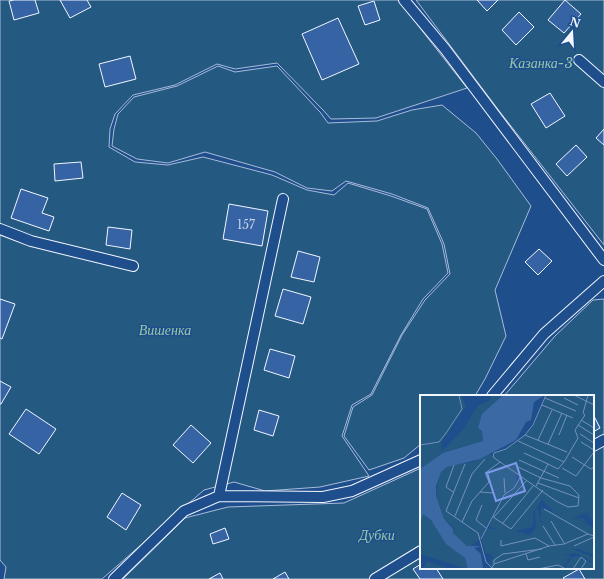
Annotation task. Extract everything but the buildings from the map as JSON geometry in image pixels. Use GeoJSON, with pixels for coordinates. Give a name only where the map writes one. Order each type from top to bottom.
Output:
{"type":"FeatureCollection","features":[{"type":"Feature","properties":{"kind":"lane"},"geometry":{"type":"LineString","coordinates":[[404,0],[445,49],[604,260]]}},
{"type":"Feature","properties":{"kind":"lane"},"geometry":{"type":"LineString","coordinates":[[579,60],[604,82]]}},
{"type":"Feature","properties":{"kind":"lane"},"geometry":{"type":"LineString","coordinates":[[219,496],[283,199]]}},
{"type":"Feature","properties":{"kind":"lane"},"geometry":{"type":"LineString","coordinates":[[0,230],[31,241],[133,266]]}},
{"type":"Feature","properties":{"kind":"lane"},"geometry":{"type":"LineString","coordinates":[[493,395],[544,334],[604,281]]}},
{"type":"Feature","properties":{"kind":"lane"},"geometry":{"type":"LineString","coordinates":[[594,445],[604,440]]}},
{"type":"Feature","properties":{"kind":"lane"},"geometry":{"type":"LineString","coordinates":[[114,579],[184,511],[219,496],[324,497],[352,491],[420,460]]}},
{"type":"Feature","properties":{"kind":"lane"},"geometry":{"type":"LineString","coordinates":[[375,579],[420,552]]}},
{"type":"Feature","properties":{"kind":"green space","name":"Вишенка"},"geometry":{"type":"Polygon","coordinates":[[[0,0],[398,0],[467,88],[376,118],[331,119],[277,63],[235,69],[217,64],[175,85],[133,95],[115,114],[110,129],[109,147],[135,162],[168,165],[203,157],[272,175],[307,190],[334,195],[348,183],[427,209],[442,244],[448,273],[423,299],[401,335],[371,394],[352,405],[342,436],[369,476],[320,487],[265,491],[234,482],[204,490],[102,579],[4,579],[6,567],[0,560],[0,0]]]}},
{"type":"Feature","properties":{"kind":"green space","name":"Казанка-3"},"geometry":{"type":"Polygon","coordinates":[[[416,0],[604,0],[604,245],[500,112],[416,0]]]}},
{"type":"Feature","properties":{"kind":"green space"},"geometry":{"type":"Polygon","coordinates":[[[218,66],[235,72],[277,66],[320,112],[328,123],[377,121],[412,110],[442,105],[476,133],[531,206],[495,290],[506,336],[485,379],[476,395],[420,395],[420,445],[404,458],[369,470],[344,436],[353,407],[372,395],[402,335],[425,300],[450,274],[444,244],[428,208],[392,194],[346,181],[332,191],[307,188],[275,172],[205,152],[168,163],[137,159],[112,146],[118,114],[134,97],[177,86],[218,66]]]}},
{"type":"Feature","properties":{"kind":"green space","name":"Дубки"},"geometry":{"type":"Polygon","coordinates":[[[604,299],[604,579],[123,579],[185,518],[228,507],[344,503],[420,468],[420,569],[594,569],[594,395],[505,395],[555,336],[593,300],[604,299]]]}}]}
